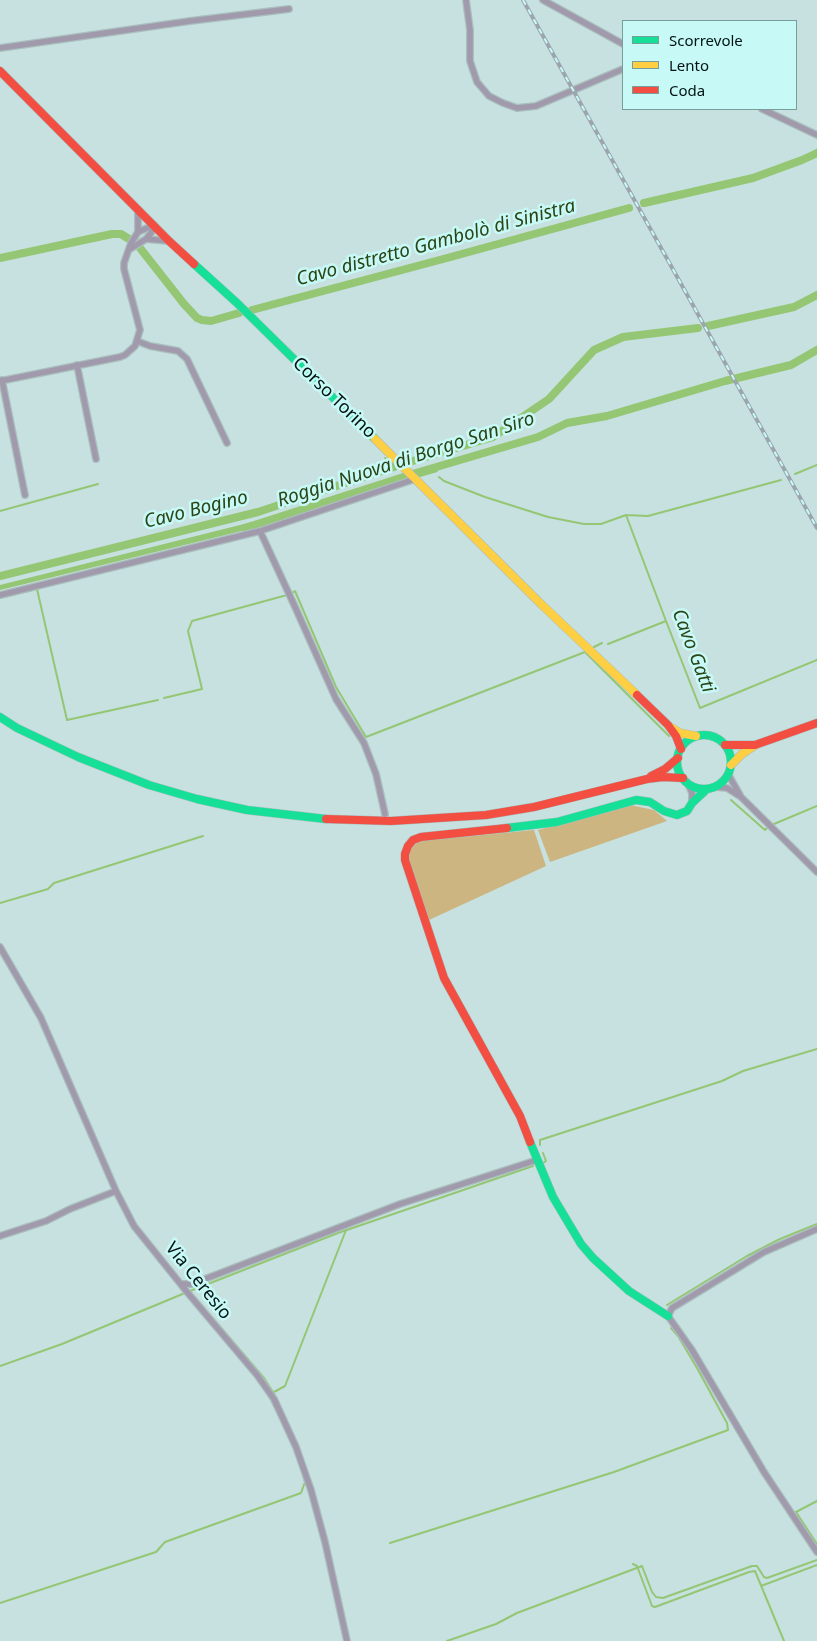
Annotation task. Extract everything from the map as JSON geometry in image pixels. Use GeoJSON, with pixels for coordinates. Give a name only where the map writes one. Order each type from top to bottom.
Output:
{"type":"FeatureCollection","features":[{"type":"Feature","properties":{"kind":"main road","name":"Corso Torino"},"geometry":{"type":"LineString","coordinates":[[0,71],[169,241],[236,303],[668,725],[676,736],[681,749]]}},
{"type":"Feature","properties":{"kind":"main road"},"geometry":{"type":"LineString","coordinates":[[0,717],[17,728],[78,757],[149,785],[197,799],[246,810],[319,819],[440,820],[534,807],[647,779],[663,777],[685,781],[698,788],[707,789],[716,787],[723,782],[728,774],[731,765],[730,754],[725,745],[712,736],[696,737],[687,741],[681,749],[678,758],[678,768],[685,781]]}},
{"type":"Feature","properties":{"kind":"main road"},"geometry":{"type":"LineString","coordinates":[[731,765],[755,745],[817,723]]}},
{"type":"Feature","properties":{"kind":"main road","name":"Corso Torino"},"geometry":{"type":"LineString","coordinates":[[668,725],[680,733],[696,737]]}},
{"type":"Feature","properties":{"kind":"main road"},"geometry":{"type":"LineString","coordinates":[[725,745],[755,745]]}},
{"type":"Feature","properties":{"kind":"main road"},"geometry":{"type":"LineString","coordinates":[[647,779],[678,758]]}},
{"type":"Feature","properties":{"kind":"main road"},"geometry":{"type":"LineString","coordinates":[[668,1316],[629,1291],[607,1272],[581,1244],[553,1197],[520,1116],[444,978],[405,860],[408,846],[413,840],[430,835],[557,822],[630,801],[643,800],[677,816],[688,811],[692,803],[707,789]]}},
{"type":"Feature","properties":{"kind":"street"},"geometry":{"type":"LineString","coordinates":[[466,0],[470,30],[470,61],[477,82],[489,96],[502,103],[517,108],[536,106],[622,69]]}},
{"type":"Feature","properties":{"kind":"street"},"geometry":{"type":"LineString","coordinates":[[543,0],[622,43]]}},
{"type":"Feature","properties":{"kind":"street"},"geometry":{"type":"LineString","coordinates":[[0,48],[190,20],[289,9]]}},
{"type":"Feature","properties":{"kind":"street"},"geometry":{"type":"LineString","coordinates":[[764,110],[817,135]]}},
{"type":"Feature","properties":{"kind":"street"},"geometry":{"type":"LineString","coordinates":[[25,495],[1,380],[125,355],[135,346],[140,330],[124,269],[124,262],[131,243],[138,232],[138,210]]}},
{"type":"Feature","properties":{"kind":"street"},"geometry":{"type":"LineString","coordinates":[[138,232],[154,225]]}},
{"type":"Feature","properties":{"kind":"street"},"geometry":{"type":"LineString","coordinates":[[130,249],[146,239],[154,225]]}},
{"type":"Feature","properties":{"kind":"street"},"geometry":{"type":"LineString","coordinates":[[146,239],[169,241]]}},
{"type":"Feature","properties":{"kind":"street"},"geometry":{"type":"LineString","coordinates":[[137,341],[150,346],[178,351],[187,359],[227,443]]}},
{"type":"Feature","properties":{"kind":"street"},"geometry":{"type":"LineString","coordinates":[[77,365],[96,459]]}},
{"type":"Feature","properties":{"kind":"street"},"geometry":{"type":"LineString","coordinates":[[0,595],[260,531],[415,478]]}},
{"type":"Feature","properties":{"kind":"street"},"geometry":{"type":"LineString","coordinates":[[260,531],[336,699],[364,743],[376,774],[385,814]]}},
{"type":"Feature","properties":{"kind":"street"},"geometry":{"type":"LineString","coordinates":[[728,774],[741,797]]}},
{"type":"Feature","properties":{"kind":"street"},"geometry":{"type":"LineString","coordinates":[[685,781],[692,793],[692,803]]}},
{"type":"Feature","properties":{"kind":"street"},"geometry":{"type":"LineString","coordinates":[[716,787],[727,788],[741,797],[817,872]]}},
{"type":"Feature","properties":{"kind":"street","name":"Via Ceresio"},"geometry":{"type":"LineString","coordinates":[[0,947],[40,1018],[116,1191],[134,1226],[257,1375],[274,1399],[305,1473],[323,1534],[346,1641]]}},
{"type":"Feature","properties":{"kind":"street"},"geometry":{"type":"LineString","coordinates":[[181,1284],[192,1284],[400,1204],[537,1160]]}},
{"type":"Feature","properties":{"kind":"street"},"geometry":{"type":"LineString","coordinates":[[0,1236],[46,1222],[70,1209],[116,1191]]}},
{"type":"Feature","properties":{"kind":"street"},"geometry":{"type":"LineString","coordinates":[[817,1229],[783,1242],[756,1257],[672,1308],[668,1316],[692,1350],[764,1472],[817,1552]]}},
{"type":"Feature","properties":{"kind":"shaded area"},"geometry":{"type":"Polygon","coordinates":[[[252,522],[254,528],[0,590],[0,585],[252,522]]]}},
{"type":"Feature","properties":{"kind":"shaded area"},"geometry":{"type":"Polygon","coordinates":[[[630,805],[654,810],[667,821],[550,862],[538,830],[630,805]]]}},
{"type":"Feature","properties":{"kind":"shaded area"},"geometry":{"type":"Polygon","coordinates":[[[534,830],[546,866],[429,920],[409,862],[409,850],[419,841],[534,830]]]}},
{"type":"Feature","properties":{"kind":"waterway","name":"Cavo distretto Gambolò di Sinistra"},"geometry":{"type":"LineString","coordinates":[[644,203],[753,178],[817,153]]}},
{"type":"Feature","properties":{"kind":"waterway","name":"Cavo distretto Gambolò di Sinistra"},"geometry":{"type":"LineString","coordinates":[[252,310],[629,208]]}},
{"type":"Feature","properties":{"kind":"waterway","name":"Cavo distretto Gambolò di Sinistra"},"geometry":{"type":"LineString","coordinates":[[0,258],[112,234],[121,234],[129,239]]}},
{"type":"Feature","properties":{"kind":"waterway","name":"Cavo distretto Gambolò di Sinistra"},"geometry":{"type":"LineString","coordinates":[[140,248],[197,318],[211,321],[239,313]]}},
{"type":"Feature","properties":{"kind":"waterway","name":"Cavo Bogino"},"geometry":{"type":"LineString","coordinates":[[708,326],[794,307],[817,295]]}},
{"type":"Feature","properties":{"kind":"waterway","name":"Cavo Bogino"},"geometry":{"type":"LineString","coordinates":[[406,463],[493,437],[549,399],[594,350],[623,337],[698,328]]}},
{"type":"Feature","properties":{"kind":"waterway","name":"Roggia Nuova di Borgo San Siro"},"geometry":{"type":"LineString","coordinates":[[245,528],[416,473],[538,437],[567,423],[607,416],[725,381],[791,365],[817,350]]}},
{"type":"Feature","properties":{"kind":"waterway"},"geometry":{"type":"LineString","coordinates":[[385,458],[389,463],[393,462]]}},
{"type":"Feature","properties":{"kind":"waterway"},"geometry":{"type":"LineString","coordinates":[[795,474],[817,465]]}},
{"type":"Feature","properties":{"kind":"waterway","name":"Cavo Bogino"},"geometry":{"type":"LineString","coordinates":[[0,576],[258,512],[397,466]]}},
{"type":"Feature","properties":{"kind":"waterway"},"geometry":{"type":"LineString","coordinates":[[420,476],[437,471]]}},
{"type":"Feature","properties":{"kind":"waterway"},"geometry":{"type":"LineString","coordinates":[[439,477],[444,481],[485,497],[548,517],[584,524],[601,524],[626,515],[648,516],[781,480]]}},
{"type":"Feature","properties":{"kind":"waterway"},"geometry":{"type":"LineString","coordinates":[[0,511],[98,484]]}},
{"type":"Feature","properties":{"kind":"waterway","name":"Cavo Gatti"},"geometry":{"type":"LineString","coordinates":[[626,515],[700,708],[817,660]]}},
{"type":"Feature","properties":{"kind":"waterway"},"geometry":{"type":"LineString","coordinates":[[0,598],[37,589],[67,720],[158,700]]}},
{"type":"Feature","properties":{"kind":"waterway"},"geometry":{"type":"LineString","coordinates":[[292,593],[295,591],[336,687],[366,737],[585,652],[669,736]]}},
{"type":"Feature","properties":{"kind":"waterway"},"geometry":{"type":"LineString","coordinates":[[164,698],[202,689],[188,631],[192,621],[287,595]]}},
{"type":"Feature","properties":{"kind":"waterway"},"geometry":{"type":"LineString","coordinates":[[608,644],[666,621]]}},
{"type":"Feature","properties":{"kind":"waterway"},"geometry":{"type":"LineString","coordinates":[[594,647],[602,643]]}},
{"type":"Feature","properties":{"kind":"waterway"},"geometry":{"type":"LineString","coordinates":[[731,800],[765,830],[768,827]]}},
{"type":"Feature","properties":{"kind":"waterway"},"geometry":{"type":"LineString","coordinates":[[774,824],[817,806]]}},
{"type":"Feature","properties":{"kind":"waterway"},"geometry":{"type":"LineString","coordinates":[[0,903],[48,889],[54,883],[203,836]]}},
{"type":"Feature","properties":{"kind":"waterway"},"geometry":{"type":"LineString","coordinates":[[540,1145],[540,1140],[722,1081],[743,1071],[817,1049]]}},
{"type":"Feature","properties":{"kind":"waterway"},"geometry":{"type":"LineString","coordinates":[[543,1153],[546,1161],[543,1163]]}},
{"type":"Feature","properties":{"kind":"waterway"},"geometry":{"type":"LineString","coordinates":[[190,1291],[338,1233],[533,1166]]}},
{"type":"Feature","properties":{"kind":"waterway"},"geometry":{"type":"LineString","coordinates":[[667,1305],[747,1256],[780,1239],[817,1224]]}},
{"type":"Feature","properties":{"kind":"waterway"},"geometry":{"type":"LineString","coordinates":[[274,1392],[285,1386],[346,1230]]}},
{"type":"Feature","properties":{"kind":"waterway"},"geometry":{"type":"LineString","coordinates":[[0,1366],[62,1344],[185,1293]]}},
{"type":"Feature","properties":{"kind":"waterway"},"geometry":{"type":"LineString","coordinates":[[194,1296],[264,1378],[275,1395]]}},
{"type":"Feature","properties":{"kind":"waterway"},"geometry":{"type":"LineString","coordinates":[[390,1543],[614,1472],[728,1430],[727,1423],[697,1368],[678,1336],[671,1328]]}},
{"type":"Feature","properties":{"kind":"waterway"},"geometry":{"type":"LineString","coordinates":[[270,1398],[279,1416]]}},
{"type":"Feature","properties":{"kind":"waterway"},"geometry":{"type":"LineString","coordinates":[[0,1603],[156,1552],[165,1542],[301,1493],[305,1482],[303,1476]]}},
{"type":"Feature","properties":{"kind":"waterway"},"geometry":{"type":"LineString","coordinates":[[817,1501],[796,1512],[817,1544]]}},
{"type":"Feature","properties":{"kind":"waterway"},"geometry":{"type":"LineString","coordinates":[[447,1641],[496,1624],[517,1613],[642,1566],[652,1592],[656,1597],[663,1598],[752,1566],[757,1566],[764,1577],[767,1578],[817,1560]]}},
{"type":"Feature","properties":{"kind":"waterway"},"geometry":{"type":"LineString","coordinates":[[633,1564],[637,1566],[652,1606],[655,1607],[755,1571],[784,1641]]}},
{"type":"Feature","properties":{"kind":"waterway"},"geometry":{"type":"LineString","coordinates":[[761,1586],[817,1565]]}},
{"type":"Feature","properties":{"kind":"railway"},"geometry":{"type":"LineString","coordinates":[[523,0],[817,528]]}},
{"type":"Feature","properties":{"kind":"traffic: fast"},"geometry":{"type":"LineString","coordinates":[[194,264],[237,303],[375,439]]}},
{"type":"Feature","properties":{"kind":"traffic: fast"},"geometry":{"type":"LineString","coordinates":[[0,717],[17,728],[78,757],[149,785],[197,799],[247,810],[326,819]]}},
{"type":"Feature","properties":{"kind":"traffic: fast"},"geometry":{"type":"LineString","coordinates":[[704,735],[714,737],[723,743],[729,752],[731,762],[729,772],[723,781],[714,787],[704,789],[694,787],[685,781],[679,772],[677,762],[679,752],[685,743],[694,737],[704,735]]}},
{"type":"Feature","properties":{"kind":"traffic: fast"},"geometry":{"type":"LineString","coordinates":[[507,828],[557,822],[636,800],[650,802],[664,811],[677,815],[687,811],[692,803],[707,789]]}},
{"type":"Feature","properties":{"kind":"traffic: fast"},"geometry":{"type":"LineString","coordinates":[[530,1142],[553,1197],[581,1244],[593,1258],[629,1291],[668,1316]]}},
{"type":"Feature","properties":{"kind":"traffic: slow"},"geometry":{"type":"LineString","coordinates":[[375,439],[541,604],[637,695]]}},
{"type":"Feature","properties":{"kind":"traffic: slow"},"geometry":{"type":"LineString","coordinates":[[672,728],[680,733],[696,736]]}},
{"type":"Feature","properties":{"kind":"traffic: slow"},"geometry":{"type":"LineString","coordinates":[[731,765],[754,746]]}},
{"type":"Feature","properties":{"kind":"traffic: jam"},"geometry":{"type":"LineString","coordinates":[[0,71],[194,264]]}},
{"type":"Feature","properties":{"kind":"traffic: jam"},"geometry":{"type":"LineString","coordinates":[[637,695],[668,725],[676,736],[681,749]]}},
{"type":"Feature","properties":{"kind":"traffic: jam"},"geometry":{"type":"LineString","coordinates":[[725,745],[755,745],[817,723]]}},
{"type":"Feature","properties":{"kind":"traffic: jam"},"geometry":{"type":"LineString","coordinates":[[651,776],[665,769],[678,758]]}},
{"type":"Feature","properties":{"kind":"traffic: jam"},"geometry":{"type":"LineString","coordinates":[[326,819],[391,821],[486,815],[534,807],[647,779],[663,777],[683,778]]}},
{"type":"Feature","properties":{"kind":"traffic: jam"},"geometry":{"type":"LineString","coordinates":[[507,828],[421,837],[413,840],[408,846],[405,860],[444,978],[520,1116],[530,1142]]}}]}
